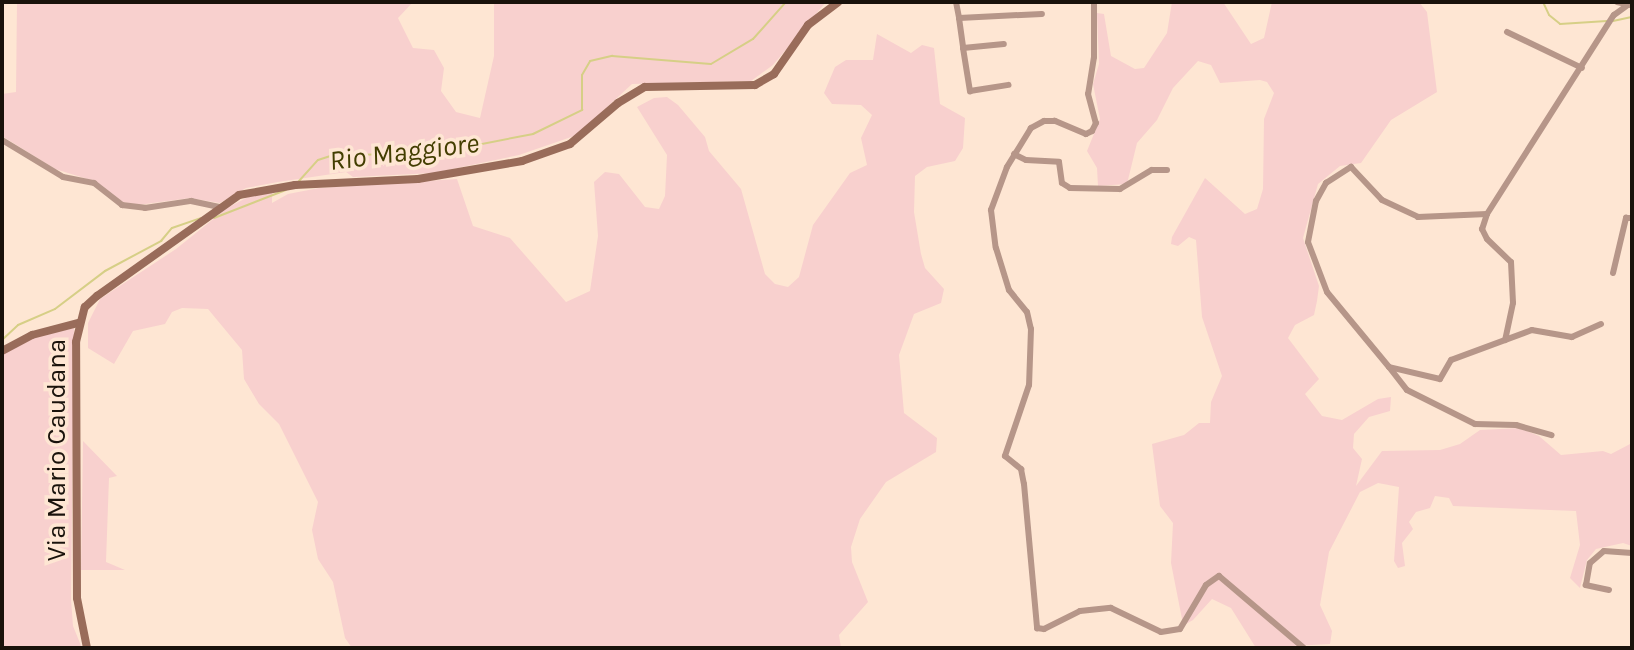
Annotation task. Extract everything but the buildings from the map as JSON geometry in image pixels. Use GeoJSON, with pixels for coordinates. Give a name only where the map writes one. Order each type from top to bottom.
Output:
{"type":"FeatureCollection","features":[{"type":"Feature","properties":{"kind":"main road","name":"Via Mario Caudana"},"geometry":{"type":"LineString","coordinates":[[87,648],[77,598],[78,323],[97,296],[239,195],[291,185],[418,179],[522,161],[570,144],[618,103],[645,87],[755,85],[774,74],[808,25],[838,2]]}},
{"type":"Feature","properties":{"kind":"main road"},"geometry":{"type":"LineString","coordinates":[[2,351],[32,335],[78,323]]}},
{"type":"Feature","properties":{"kind":"street"},"geometry":{"type":"LineString","coordinates":[[956,2],[970,91],[1009,85]]}},
{"type":"Feature","properties":{"kind":"street"},"geometry":{"type":"LineString","coordinates":[[1094,2],[1094,57],[1088,94],[1096,123],[1092,131],[1086,134],[1044,121],[1031,128],[1014,154],[992,210],[996,248],[1009,290],[1027,312],[1031,328],[1029,385],[1005,456],[1021,469],[1024,484],[1038,630],[1080,611],[1111,608],[1161,632],[1180,629],[1206,585],[1219,576],[1304,648]]}},
{"type":"Feature","properties":{"kind":"street"},"geometry":{"type":"LineString","coordinates":[[1618,2],[1630,5]]}},
{"type":"Feature","properties":{"kind":"street"},"geometry":{"type":"LineString","coordinates":[[1504,340],[1513,303],[1511,262],[1487,239],[1482,229],[1487,214],[1583,68],[1613,17],[1630,5]]}},
{"type":"Feature","properties":{"kind":"street"},"geometry":{"type":"LineString","coordinates":[[959,18],[1042,14]]}},
{"type":"Feature","properties":{"kind":"street"},"geometry":{"type":"LineString","coordinates":[[1507,32],[1583,68]]}},
{"type":"Feature","properties":{"kind":"street"},"geometry":{"type":"LineString","coordinates":[[963,48],[1004,44]]}},
{"type":"Feature","properties":{"kind":"street"},"geometry":{"type":"LineString","coordinates":[[2,140],[63,177],[94,183],[122,205],[145,208],[191,201],[220,207]]}},
{"type":"Feature","properties":{"kind":"street"},"geometry":{"type":"LineString","coordinates":[[1014,154],[1026,160],[1059,162],[1062,183],[1070,188],[1120,189],[1152,170],[1167,170]]}},
{"type":"Feature","properties":{"kind":"street"},"geometry":{"type":"LineString","coordinates":[[1487,214],[1418,217],[1381,200],[1351,167],[1326,183],[1310,223],[1308,242],[1314,264],[1327,292],[1407,390],[1475,424],[1516,425],[1552,435]]}},
{"type":"Feature","properties":{"kind":"street"},"geometry":{"type":"LineString","coordinates":[[1613,273],[1626,218],[1632,218]]}},
{"type":"Feature","properties":{"kind":"street"},"geometry":{"type":"LineString","coordinates":[[1389,367],[1440,379],[1451,360],[1532,330],[1572,337],[1601,324]]}},
{"type":"Feature","properties":{"kind":"street"},"geometry":{"type":"LineString","coordinates":[[1609,590],[1586,585],[1590,563],[1604,551],[1632,553]]}},
{"type":"Feature","properties":{"kind":"shaded area"},"geometry":{"type":"Polygon","coordinates":[[[17,2],[413,2],[398,18],[413,48],[434,50],[444,68],[441,91],[456,112],[480,118],[494,56],[494,2],[826,2],[773,65],[751,81],[632,84],[577,135],[519,155],[433,173],[353,177],[346,172],[278,182],[246,188],[220,203],[190,198],[138,205],[123,202],[94,181],[55,169],[2,136],[2,94],[16,92],[17,2]]]}},
{"type":"Feature","properties":{"kind":"shaded area"},"geometry":{"type":"Polygon","coordinates":[[[1172,2],[1223,2],[1251,44],[1264,38],[1272,2],[1419,2],[1427,12],[1437,92],[1391,120],[1361,163],[1340,166],[1318,184],[1303,238],[1319,286],[1317,301],[1314,315],[1295,325],[1288,338],[1319,379],[1305,394],[1322,416],[1342,420],[1378,399],[1391,397],[1390,411],[1369,417],[1354,434],[1353,448],[1362,459],[1356,486],[1382,451],[1440,450],[1460,444],[1480,430],[1520,428],[1539,436],[1561,455],[1603,451],[1611,454],[1632,443],[1632,546],[1623,543],[1596,549],[1587,560],[1580,588],[1570,578],[1580,545],[1576,511],[1453,506],[1449,498],[1435,496],[1430,508],[1416,512],[1409,522],[1413,529],[1402,543],[1405,566],[1398,568],[1394,561],[1399,487],[1378,483],[1360,492],[1329,552],[1320,605],[1332,631],[1330,644],[1256,648],[1231,608],[1212,599],[1193,620],[1186,624],[1182,619],[1171,563],[1173,523],[1160,506],[1152,444],[1184,435],[1199,423],[1210,423],[1211,402],[1222,376],[1202,317],[1196,240],[1189,237],[1178,246],[1171,244],[1172,237],[1205,178],[1245,214],[1257,209],[1263,189],[1264,119],[1274,93],[1267,82],[1260,80],[1220,83],[1211,65],[1198,61],[1173,88],[1157,120],[1137,143],[1127,184],[1098,186],[1097,168],[1087,151],[1100,119],[1093,84],[1099,64],[1097,13],[1104,14],[1111,56],[1135,69],[1144,68],[1167,33],[1172,2]]]}},
{"type":"Feature","properties":{"kind":"shaded area"},"geometry":{"type":"Polygon","coordinates":[[[877,34],[911,53],[922,45],[934,48],[940,104],[965,118],[963,148],[955,161],[927,167],[915,176],[914,212],[921,254],[925,268],[944,289],[941,303],[914,314],[899,355],[904,413],[937,438],[936,452],[886,482],[860,519],[851,547],[852,562],[868,602],[839,635],[841,648],[352,648],[345,638],[333,582],[318,559],[312,530],[318,502],[279,424],[259,404],[244,379],[242,350],[208,309],[182,308],[172,312],[165,324],[133,331],[114,364],[88,348],[88,323],[100,299],[176,249],[227,208],[248,197],[272,193],[272,203],[288,194],[319,188],[457,179],[473,226],[510,238],[566,302],[590,291],[598,236],[594,182],[605,172],[619,174],[645,207],[659,209],[665,196],[667,155],[637,107],[654,98],[667,97],[678,105],[705,137],[709,151],[741,189],[765,274],[775,284],[788,287],[799,277],[813,225],[850,173],[867,165],[861,138],[872,115],[861,105],[832,104],[824,93],[835,67],[846,60],[873,60],[877,34]]]}},
{"type":"Feature","properties":{"kind":"shaded area"},"geometry":{"type":"Polygon","coordinates":[[[74,328],[71,599],[73,626],[82,648],[2,648],[2,355],[31,338],[74,328]]]}},
{"type":"Feature","properties":{"kind":"shaded area"},"geometry":{"type":"Polygon","coordinates":[[[83,441],[117,476],[109,478],[106,562],[125,570],[81,570],[83,441]]]}},
{"type":"Feature","properties":{"kind":"waterway","name":"Rio Maggiore"},"geometry":{"type":"LineString","coordinates":[[299,181],[318,160],[330,156],[441,152],[533,134],[582,110],[582,75],[590,61],[612,56],[711,64],[753,39],[786,2]]}},
{"type":"Feature","properties":{"kind":"waterway"},"geometry":{"type":"LineString","coordinates":[[1543,2],[1549,15],[1560,24],[1607,21]]}},
{"type":"Feature","properties":{"kind":"waterway"},"geometry":{"type":"LineString","coordinates":[[1613,21],[1632,17]]}},
{"type":"Feature","properties":{"kind":"waterway","name":"Rio Maggiore"},"geometry":{"type":"LineString","coordinates":[[214,218],[286,190]]}},
{"type":"Feature","properties":{"kind":"waterway","name":"Rio Maggiore"},"geometry":{"type":"LineString","coordinates":[[2,340],[18,325],[55,309],[105,271],[161,241],[172,228],[201,218]]}}]}
